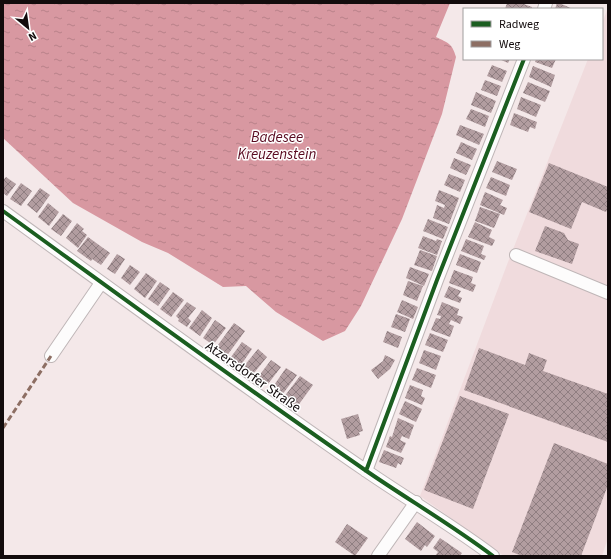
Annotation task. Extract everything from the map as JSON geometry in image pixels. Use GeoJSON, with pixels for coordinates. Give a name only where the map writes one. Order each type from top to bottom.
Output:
{"type":"FeatureCollection","features":[{"type":"Feature","properties":{"kind":"street"},"geometry":{"type":"LineString","coordinates":[[366,471],[437,280],[524,60]]}},
{"type":"Feature","properties":{"kind":"street","name":"Atzersdorfer Straße"},"geometry":{"type":"LineString","coordinates":[[3,211],[101,283],[366,471],[416,502],[478,552],[493,556]]}},
{"type":"Feature","properties":{"kind":"street"},"geometry":{"type":"LineString","coordinates":[[516,255],[608,293]]}},
{"type":"Feature","properties":{"kind":"street"},"geometry":{"type":"LineString","coordinates":[[51,356],[101,283]]}},
{"type":"Feature","properties":{"kind":"street"},"geometry":{"type":"LineString","coordinates":[[378,556],[416,502]]}},
{"type":"Feature","properties":{"kind":"shaded area"},"geometry":{"type":"Polygon","coordinates":[[[608,8],[608,538],[602,556],[504,556],[420,496],[508,262],[588,60],[603,60],[603,20],[608,8]]]}},
{"type":"Feature","properties":{"kind":"water","name":"Badesee Kreuzenstein"},"geometry":{"type":"Polygon","coordinates":[[[3,3],[450,3],[436,37],[451,46],[456,57],[442,114],[402,219],[361,306],[345,331],[323,341],[276,312],[246,286],[223,287],[168,253],[142,242],[73,203],[3,138],[3,3]]]}},
{"type":"Feature","properties":{"kind":"building"},"geometry":{"type":"Polygon","coordinates":[[[507,3],[521,3],[532,7],[532,8],[505,8],[507,3]]]}},
{"type":"Feature","properties":{"kind":"building"},"geometry":{"type":"Polygon","coordinates":[[[557,3],[559,3],[571,8],[555,8],[557,3]]]}},
{"type":"Feature","properties":{"kind":"building"},"geometry":{"type":"Polygon","coordinates":[[[501,60],[510,60],[508,63],[501,60]]]}},
{"type":"Feature","properties":{"kind":"building"},"geometry":{"type":"Polygon","coordinates":[[[536,60],[556,60],[552,68],[535,62],[536,60]]]}},
{"type":"Feature","properties":{"kind":"building"},"geometry":{"type":"Polygon","coordinates":[[[492,65],[507,71],[502,82],[487,76],[492,65]]]}},
{"type":"Feature","properties":{"kind":"building"},"geometry":{"type":"Polygon","coordinates":[[[533,66],[555,75],[551,87],[529,77],[533,66]]]}},
{"type":"Feature","properties":{"kind":"building"},"geometry":{"type":"Polygon","coordinates":[[[485,80],[501,86],[497,96],[481,90],[485,80]]]}},
{"type":"Feature","properties":{"kind":"building"},"geometry":{"type":"Polygon","coordinates":[[[528,82],[550,91],[545,102],[523,93],[528,82]]]}},
{"type":"Feature","properties":{"kind":"building"},"geometry":{"type":"Polygon","coordinates":[[[476,92],[496,101],[491,113],[471,105],[476,92]]]}},
{"type":"Feature","properties":{"kind":"building"},"geometry":{"type":"Polygon","coordinates":[[[521,97],[541,105],[536,117],[517,109],[521,97]]]}},
{"type":"Feature","properties":{"kind":"building"},"geometry":{"type":"Polygon","coordinates":[[[471,109],[489,116],[485,127],[466,119],[471,109]]]}},
{"type":"Feature","properties":{"kind":"building"},"geometry":{"type":"Polygon","coordinates":[[[514,113],[537,122],[535,129],[530,127],[528,132],[510,125],[514,113]]]}},
{"type":"Feature","properties":{"kind":"building"},"geometry":{"type":"Polygon","coordinates":[[[460,125],[484,134],[479,145],[456,135],[460,125]]]}},
{"type":"Feature","properties":{"kind":"building"},"geometry":{"type":"Polygon","coordinates":[[[461,142],[477,149],[472,160],[456,153],[461,142]]]}},
{"type":"Feature","properties":{"kind":"building"},"geometry":{"type":"Polygon","coordinates":[[[454,158],[471,165],[466,175],[450,168],[454,158]]]}},
{"type":"Feature","properties":{"kind":"building"},"geometry":{"type":"Polygon","coordinates":[[[497,161],[517,169],[512,180],[492,172],[497,161]]]}},
{"type":"Feature","properties":{"kind":"building"},"geometry":{"type":"Polygon","coordinates":[[[549,163],[608,187],[608,208],[606,212],[582,202],[571,229],[529,212],[549,163]]]}},
{"type":"Feature","properties":{"kind":"building"},"geometry":{"type":"Polygon","coordinates":[[[449,174],[465,180],[460,192],[444,185],[449,174]]]}},
{"type":"Feature","properties":{"kind":"building"},"geometry":{"type":"Polygon","coordinates":[[[6,177],[16,184],[7,196],[3,193],[3,180],[6,177]]]}},
{"type":"Feature","properties":{"kind":"building"},"geometry":{"type":"Polygon","coordinates":[[[491,177],[510,185],[506,196],[486,188],[491,177]]]}},
{"type":"Feature","properties":{"kind":"building"},"geometry":{"type":"Polygon","coordinates":[[[21,183],[32,191],[21,206],[10,199],[21,183]]]}},
{"type":"Feature","properties":{"kind":"building"},"geometry":{"type":"Polygon","coordinates":[[[40,188],[50,195],[37,213],[27,205],[40,188]]]}},
{"type":"Feature","properties":{"kind":"building"},"geometry":{"type":"Polygon","coordinates":[[[439,190],[459,198],[449,224],[433,218],[437,205],[444,208],[445,205],[435,201],[439,190]]]}},
{"type":"Feature","properties":{"kind":"building"},"geometry":{"type":"Polygon","coordinates":[[[485,192],[503,200],[500,205],[507,208],[504,215],[480,205],[485,192]]]}},
{"type":"Feature","properties":{"kind":"building"},"geometry":{"type":"Polygon","coordinates":[[[48,203],[59,212],[49,226],[38,217],[48,203]]]}},
{"type":"Feature","properties":{"kind":"building"},"geometry":{"type":"Polygon","coordinates":[[[480,207],[500,214],[494,228],[475,221],[480,207]]]}},
{"type":"Feature","properties":{"kind":"building"},"geometry":{"type":"Polygon","coordinates":[[[63,214],[72,221],[61,236],[51,229],[63,214]]]}},
{"type":"Feature","properties":{"kind":"building"},"geometry":{"type":"Polygon","coordinates":[[[428,219],[448,227],[443,239],[423,231],[428,219]]]}},
{"type":"Feature","properties":{"kind":"building"},"geometry":{"type":"Polygon","coordinates":[[[475,222],[492,230],[489,237],[495,240],[492,246],[468,237],[475,222]]]}},
{"type":"Feature","properties":{"kind":"building"},"geometry":{"type":"Polygon","coordinates":[[[77,223],[84,229],[82,231],[87,235],[78,248],[66,238],[77,223]]]}},
{"type":"Feature","properties":{"kind":"building"},"geometry":{"type":"Polygon","coordinates":[[[545,226],[564,233],[568,240],[579,244],[572,264],[535,251],[545,226]]]}},
{"type":"Feature","properties":{"kind":"building"},"geometry":{"type":"Polygon","coordinates":[[[423,236],[436,241],[437,239],[442,241],[437,255],[418,248],[423,236]]]}},
{"type":"Feature","properties":{"kind":"building"},"geometry":{"type":"Polygon","coordinates":[[[88,237],[110,253],[101,265],[92,259],[91,261],[77,251],[88,237]]]}},
{"type":"Feature","properties":{"kind":"building"},"geometry":{"type":"Polygon","coordinates":[[[466,239],[484,246],[481,254],[486,256],[484,260],[461,251],[466,239]]]}},
{"type":"Feature","properties":{"kind":"building"},"geometry":{"type":"Polygon","coordinates":[[[420,250],[437,256],[432,271],[414,265],[420,250]]]}},
{"type":"Feature","properties":{"kind":"building"},"geometry":{"type":"Polygon","coordinates":[[[117,254],[125,259],[115,274],[107,269],[117,254]]]}},
{"type":"Feature","properties":{"kind":"building"},"geometry":{"type":"Polygon","coordinates":[[[460,254],[481,262],[477,273],[456,265],[460,254]]]}},
{"type":"Feature","properties":{"kind":"building"},"geometry":{"type":"Polygon","coordinates":[[[130,265],[140,272],[130,285],[121,278],[130,265]]]}},
{"type":"Feature","properties":{"kind":"building"},"geometry":{"type":"Polygon","coordinates":[[[410,267],[429,274],[424,286],[406,278],[410,267]]]}},
{"type":"Feature","properties":{"kind":"building"},"geometry":{"type":"Polygon","coordinates":[[[454,270],[473,277],[471,283],[476,285],[473,292],[449,283],[454,270]]]}},
{"type":"Feature","properties":{"kind":"building"},"geometry":{"type":"Polygon","coordinates":[[[146,273],[157,281],[145,298],[134,289],[146,273]]]}},
{"type":"Feature","properties":{"kind":"building"},"geometry":{"type":"Polygon","coordinates":[[[408,281],[423,286],[417,301],[403,295],[408,281]]]}},
{"type":"Feature","properties":{"kind":"building"},"geometry":{"type":"Polygon","coordinates":[[[160,282],[170,289],[158,306],[148,299],[160,282]]]}},
{"type":"Feature","properties":{"kind":"building"},"geometry":{"type":"Polygon","coordinates":[[[449,286],[461,291],[458,296],[462,298],[460,303],[444,297],[449,286]]]}},
{"type":"Feature","properties":{"kind":"building"},"geometry":{"type":"Polygon","coordinates":[[[173,292],[184,300],[171,317],[160,309],[173,292]]]}},
{"type":"Feature","properties":{"kind":"building"},"geometry":{"type":"Polygon","coordinates":[[[402,300],[418,307],[413,319],[397,312],[402,300]]]}},
{"type":"Feature","properties":{"kind":"building"},"geometry":{"type":"Polygon","coordinates":[[[187,302],[196,308],[188,318],[191,321],[187,327],[178,321],[179,319],[176,316],[187,302]]]}},
{"type":"Feature","properties":{"kind":"building"},"geometry":{"type":"Polygon","coordinates":[[[442,302],[459,309],[457,315],[463,317],[460,324],[451,320],[449,324],[454,326],[450,337],[431,330],[436,318],[440,319],[441,316],[437,315],[442,302]]]}},
{"type":"Feature","properties":{"kind":"building"},"geometry":{"type":"Polygon","coordinates":[[[202,310],[212,318],[200,336],[189,328],[202,310]]]}},
{"type":"Feature","properties":{"kind":"building"},"geometry":{"type":"Polygon","coordinates":[[[396,314],[410,319],[405,332],[391,327],[396,314]]]}},
{"type":"Feature","properties":{"kind":"building"},"geometry":{"type":"Polygon","coordinates":[[[215,320],[226,328],[213,345],[203,338],[215,320]]]}},
{"type":"Feature","properties":{"kind":"building"},"geometry":{"type":"Polygon","coordinates":[[[234,323],[245,331],[226,357],[215,349],[234,323]]]}},
{"type":"Feature","properties":{"kind":"building"},"geometry":{"type":"Polygon","coordinates":[[[387,331],[402,337],[398,348],[383,342],[387,331]]]}},
{"type":"Feature","properties":{"kind":"building"},"geometry":{"type":"Polygon","coordinates":[[[430,333],[448,340],[443,352],[425,345],[430,333]]]}},
{"type":"Feature","properties":{"kind":"building"},"geometry":{"type":"Polygon","coordinates":[[[242,342],[252,349],[241,365],[231,357],[242,342]]]}},
{"type":"Feature","properties":{"kind":"building"},"geometry":{"type":"Polygon","coordinates":[[[479,348],[525,365],[529,353],[547,360],[543,371],[608,394],[608,442],[464,390],[479,348]]]}},
{"type":"Feature","properties":{"kind":"building"},"geometry":{"type":"Polygon","coordinates":[[[258,349],[267,357],[254,373],[244,366],[258,349]]]}},
{"type":"Feature","properties":{"kind":"building"},"geometry":{"type":"Polygon","coordinates":[[[424,350],[441,356],[436,370],[419,363],[424,350]]]}},
{"type":"Feature","properties":{"kind":"building"},"geometry":{"type":"Polygon","coordinates":[[[385,355],[395,360],[390,369],[378,379],[371,370],[383,361],[385,355]]]}},
{"type":"Feature","properties":{"kind":"building"},"geometry":{"type":"Polygon","coordinates":[[[271,360],[281,367],[268,384],[258,377],[271,360]]]}},
{"type":"Feature","properties":{"kind":"building"},"geometry":{"type":"Polygon","coordinates":[[[286,368],[297,375],[282,395],[272,388],[286,368]]]}},
{"type":"Feature","properties":{"kind":"building"},"geometry":{"type":"Polygon","coordinates":[[[417,368],[436,375],[431,388],[412,380],[417,368]]]}},
{"type":"Feature","properties":{"kind":"building"},"geometry":{"type":"Polygon","coordinates":[[[300,376],[313,385],[297,407],[284,397],[300,376]]]}},
{"type":"Feature","properties":{"kind":"building"},"geometry":{"type":"Polygon","coordinates":[[[410,385],[423,390],[421,396],[425,398],[422,405],[405,398],[410,385]]]}},
{"type":"Feature","properties":{"kind":"building"},"geometry":{"type":"Polygon","coordinates":[[[460,396],[509,414],[473,509],[424,490],[460,396]]]}},
{"type":"Feature","properties":{"kind":"building"},"geometry":{"type":"Polygon","coordinates":[[[405,401],[422,409],[416,422],[399,414],[405,401]]]}},
{"type":"Feature","properties":{"kind":"building"},"geometry":{"type":"Polygon","coordinates":[[[358,414],[363,431],[359,432],[360,435],[347,439],[341,419],[358,414]]]}},
{"type":"Feature","properties":{"kind":"building"},"geometry":{"type":"Polygon","coordinates":[[[398,418],[414,425],[409,439],[402,436],[400,440],[406,443],[401,453],[386,447],[390,436],[392,437],[398,418]]]}},
{"type":"Feature","properties":{"kind":"building"},"geometry":{"type":"Polygon","coordinates":[[[554,443],[608,464],[608,485],[581,556],[522,556],[512,552],[554,443]]]}},
{"type":"Feature","properties":{"kind":"building"},"geometry":{"type":"Polygon","coordinates":[[[384,450],[404,458],[401,465],[398,463],[396,468],[379,462],[384,450]]]}},
{"type":"Feature","properties":{"kind":"building"},"geometry":{"type":"Polygon","coordinates":[[[417,522],[435,536],[427,547],[425,545],[421,551],[405,539],[417,522]]]}},
{"type":"Feature","properties":{"kind":"building"},"geometry":{"type":"Polygon","coordinates":[[[347,524],[368,538],[355,556],[335,542],[347,524]]]}},
{"type":"Feature","properties":{"kind":"building"},"geometry":{"type":"Polygon","coordinates":[[[440,538],[462,553],[460,556],[435,556],[438,552],[433,548],[440,538]]]}},
{"type":"Feature","properties":{"kind":"marked path"},"geometry":{"type":"LineString","coordinates":[[3,428],[51,356]]}},
{"type":"Feature","properties":{"kind":"cycle path"},"geometry":{"type":"LineString","coordinates":[[366,471],[437,280],[524,60]]}},
{"type":"Feature","properties":{"kind":"cycle path"},"geometry":{"type":"LineString","coordinates":[[3,211],[183,342],[365,470],[493,556]]}}]}
